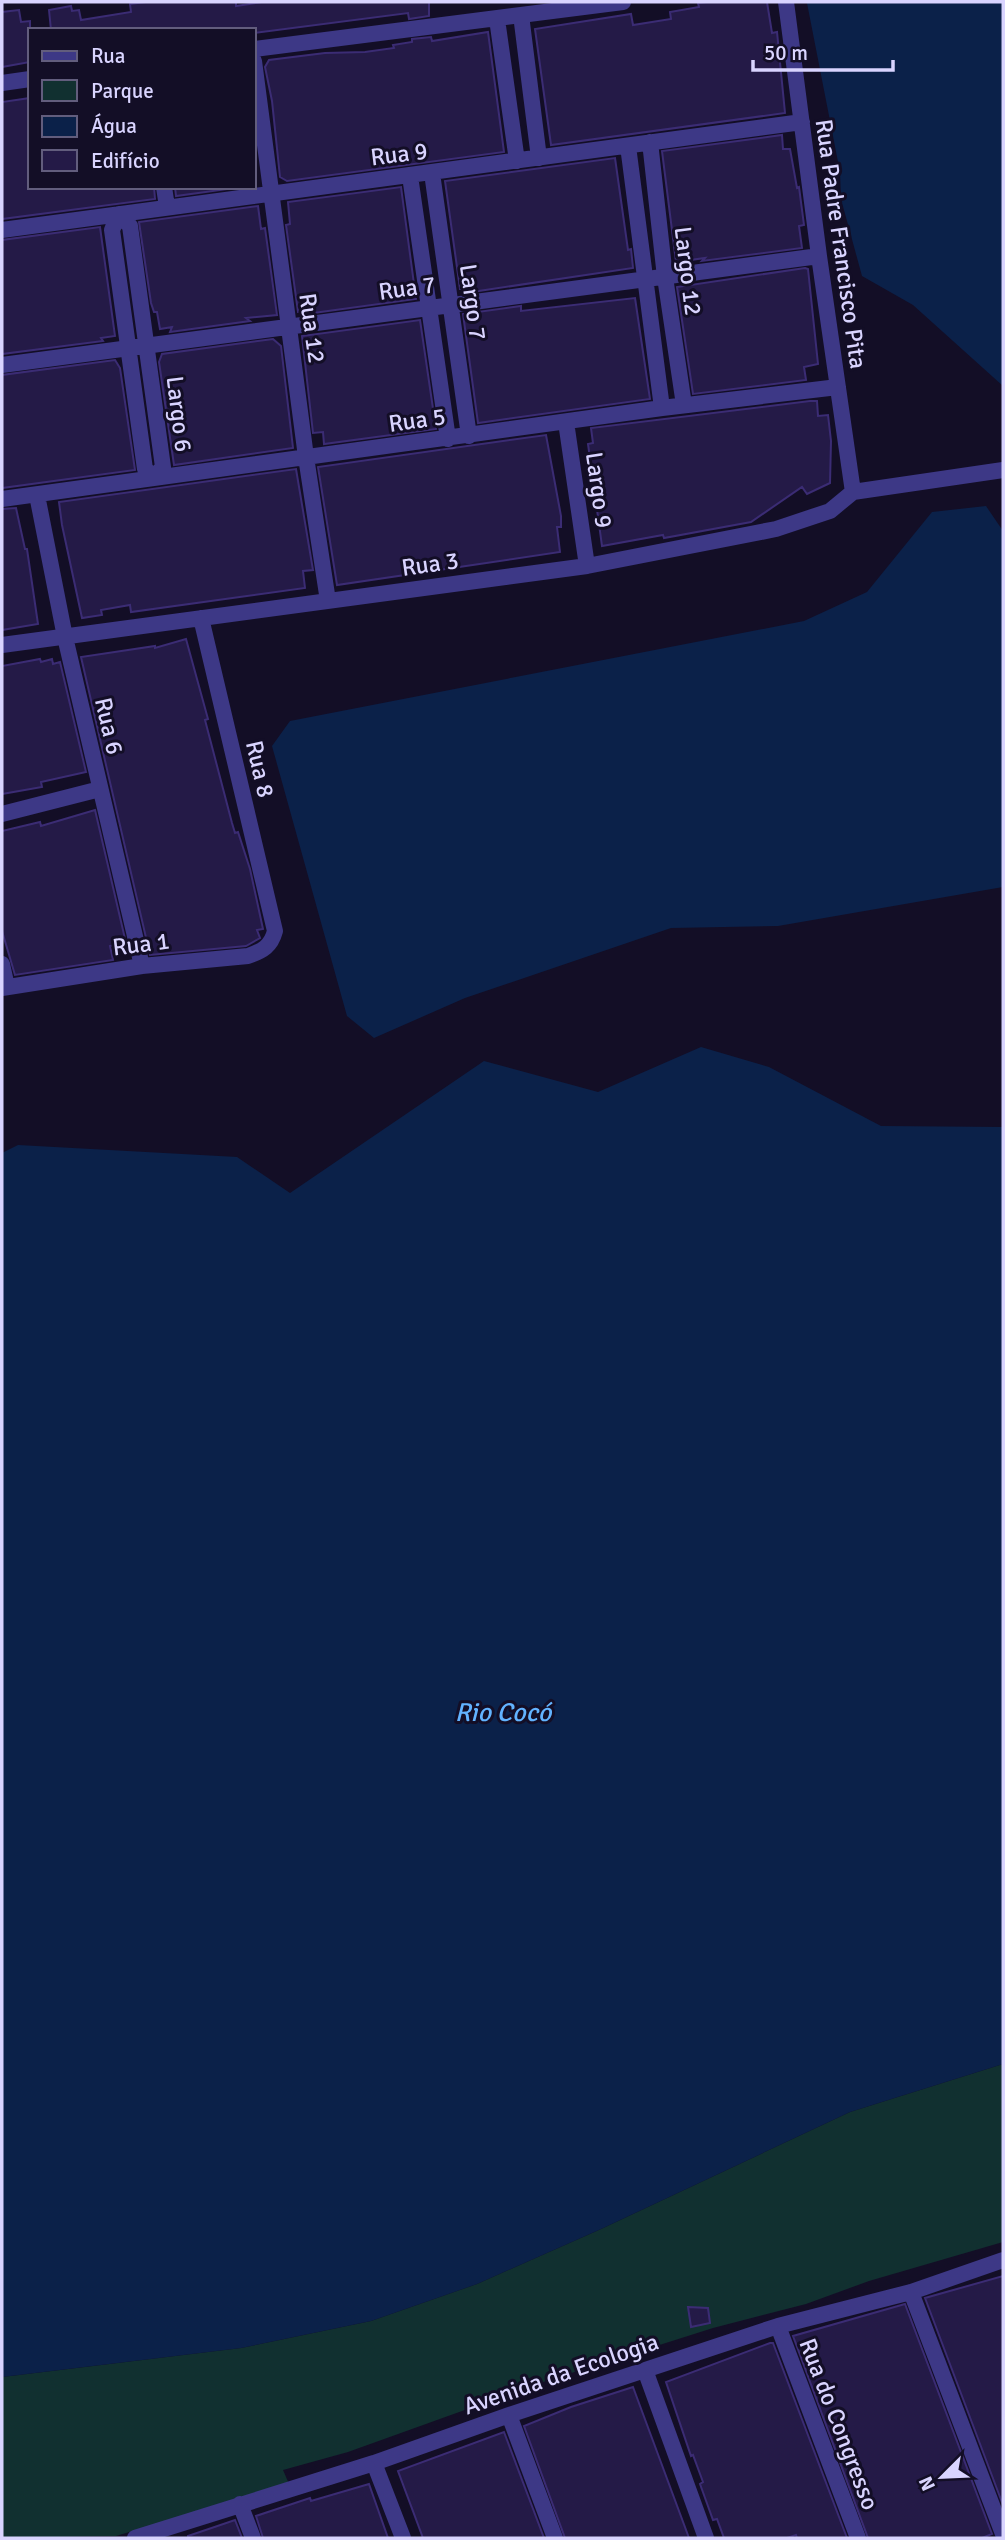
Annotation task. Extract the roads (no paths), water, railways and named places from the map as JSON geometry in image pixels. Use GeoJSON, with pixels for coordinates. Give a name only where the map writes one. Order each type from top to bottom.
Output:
{"type":"FeatureCollection","features":[{"type":"Feature","properties":{"kind":"street"},"geometry":{"type":"LineString","coordinates":[[256,49],[623,2]]}},
{"type":"Feature","properties":{"kind":"street","name":"Rua Padre Francisco Pita"},"geometry":{"type":"LineString","coordinates":[[786,2],[853,492]]}},
{"type":"Feature","properties":{"kind":"street"},"geometry":{"type":"LineString","coordinates":[[521,15],[540,158]]}},
{"type":"Feature","properties":{"kind":"street"},"geometry":{"type":"LineString","coordinates":[[497,19],[517,161]]}},
{"type":"Feature","properties":{"kind":"street","name":"Rua 12"},"geometry":{"type":"LineString","coordinates":[[256,78],[306,457],[328,601]]}},
{"type":"Feature","properties":{"kind":"street"},"geometry":{"type":"LineString","coordinates":[[2,83],[28,79]]}},
{"type":"Feature","properties":{"kind":"street","name":"Rua 9"},"geometry":{"type":"LineString","coordinates":[[2,230],[802,122]]}},
{"type":"Feature","properties":{"kind":"street","name":"Largo 12"},"geometry":{"type":"LineString","coordinates":[[650,142],[665,277],[684,405]]}},
{"type":"Feature","properties":{"kind":"street","name":"Largo 12"},"geometry":{"type":"LineString","coordinates":[[628,146],[662,408]]}},
{"type":"Feature","properties":{"kind":"street","name":"Largo 7"},"geometry":{"type":"LineString","coordinates":[[432,173],[469,436]]}},
{"type":"Feature","properties":{"kind":"street","name":"Largo 7"},"geometry":{"type":"LineString","coordinates":[[410,176],[448,439]]}},
{"type":"Feature","properties":{"kind":"street"},"geometry":{"type":"LineString","coordinates":[[164,189],[167,207]]}},
{"type":"Feature","properties":{"kind":"street","name":"Largo 6"},"geometry":{"type":"LineString","coordinates":[[119,214],[130,226],[147,346],[163,467],[154,477],[145,469],[112,229],[119,214]]}},
{"type":"Feature","properties":{"kind":"street","name":"Rua 7"},"geometry":{"type":"LineString","coordinates":[[2,365],[819,256]]}},
{"type":"Feature","properties":{"kind":"street","name":"Rua 5"},"geometry":{"type":"LineString","coordinates":[[2,499],[684,405],[838,387]]}},
{"type":"Feature","properties":{"kind":"street","name":"Largo 9"},"geometry":{"type":"LineString","coordinates":[[566,422],[587,566]]}},
{"type":"Feature","properties":{"kind":"street"},"geometry":{"type":"LineString","coordinates":[[853,492],[1003,470]]}},
{"type":"Feature","properties":{"kind":"street","name":"Rua 3"},"geometry":{"type":"LineString","coordinates":[[2,645],[587,566],[776,529],[830,511],[853,492]]}},
{"type":"Feature","properties":{"kind":"street","name":"Rua 6"},"geometry":{"type":"LineString","coordinates":[[37,495],[65,638],[142,966]]}},
{"type":"Feature","properties":{"kind":"street","name":"Rua 8"},"geometry":{"type":"LineString","coordinates":[[201,618],[275,930]]}},
{"type":"Feature","properties":{"kind":"street"},"geometry":{"type":"LineString","coordinates":[[2,814],[100,789]]}},
{"type":"Feature","properties":{"kind":"street","name":"Rua 1"},"geometry":{"type":"LineString","coordinates":[[4,987],[142,966],[248,956],[268,946],[275,930]]}},
{"type":"Feature","properties":{"kind":"street"},"geometry":{"type":"LineString","coordinates":[[2,964],[4,987]]}},
{"type":"Feature","properties":{"kind":"street","name":"Avenida da Ecologia"},"geometry":{"type":"LineString","coordinates":[[135,2538],[374,2463],[509,2415],[778,2326],[911,2292],[1003,2260]]}},
{"type":"Feature","properties":{"kind":"street"},"geometry":{"type":"LineString","coordinates":[[911,2292],[1003,2533]]}},
{"type":"Feature","properties":{"kind":"street","name":"Rua do Congresso"},"geometry":{"type":"LineString","coordinates":[[778,2326],[858,2538]]}},
{"type":"Feature","properties":{"kind":"street"},"geometry":{"type":"LineString","coordinates":[[645,2370],[706,2538]]}},
{"type":"Feature","properties":{"kind":"street"},"geometry":{"type":"LineString","coordinates":[[509,2415],[555,2538]]}},
{"type":"Feature","properties":{"kind":"street"},"geometry":{"type":"LineString","coordinates":[[374,2463],[402,2538]]}},
{"type":"Feature","properties":{"kind":"street"},"geometry":{"type":"LineString","coordinates":[[240,2504],[253,2538]]}},
{"type":"Feature","properties":{"kind":"water"},"geometry":{"type":"Polygon","coordinates":[[[1003,2],[1003,386],[913,305],[862,276],[841,199],[840,172],[807,3],[1003,2]]]}},
{"type":"Feature","properties":{"kind":"water"},"geometry":{"type":"Polygon","coordinates":[[[986,506],[1003,531],[1003,887],[778,926],[671,928],[465,998],[374,1038],[347,1016],[272,746],[290,721],[804,621],[867,592],[932,512],[986,506]]]}},
{"type":"Feature","properties":{"kind":"water","name":"Rio Cocó"},"geometry":{"type":"Polygon","coordinates":[[[701,1047],[769,1067],[881,1126],[1003,1127],[1003,2064],[850,2112],[477,2284],[371,2321],[241,2348],[2,2377],[2,1153],[18,1145],[237,1157],[290,1193],[484,1061],[598,1092],[701,1047]]]}}]}
